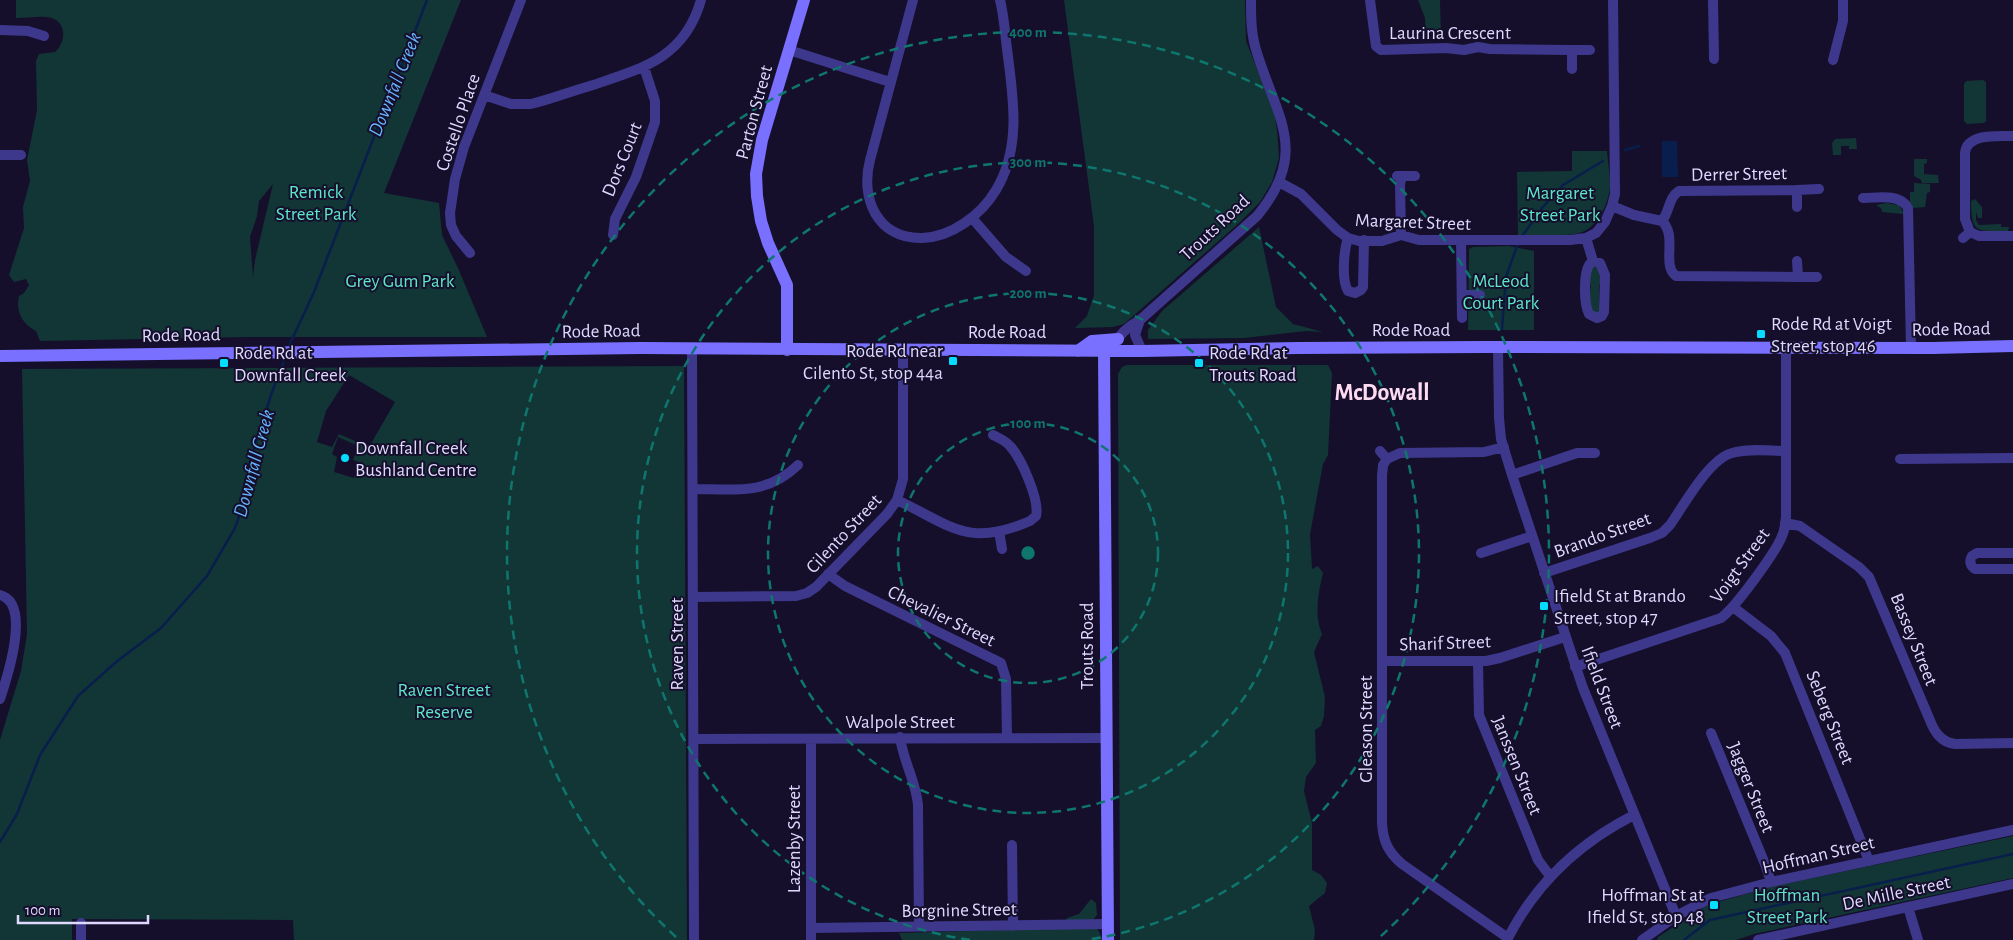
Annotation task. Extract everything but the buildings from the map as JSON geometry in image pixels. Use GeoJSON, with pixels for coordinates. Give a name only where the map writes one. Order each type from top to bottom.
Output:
{"type":"FeatureCollection","features":[{"type":"Feature","properties":{"kind":"main road","name":"Parton Street"},"geometry":{"type":"LineString","coordinates":[[787,350],[787,285],[768,243],[761,221],[756,174],[762,140],[804,0]]}},
{"type":"Feature","properties":{"kind":"main road"},"geometry":{"type":"LineString","coordinates":[[1078,351],[1092,341],[1118,339]]}},
{"type":"Feature","properties":{"kind":"main road","name":"Rode Road"},"geometry":{"type":"LineString","coordinates":[[0,356],[692,349],[1142,352],[1298,348],[1911,348],[2013,346]]}},
{"type":"Feature","properties":{"kind":"main road","name":"Trouts Road"},"geometry":{"type":"LineString","coordinates":[[1108,940],[1106,738],[1109,351]]}},
{"type":"Feature","properties":{"kind":"street","name":"Costello Place"},"geometry":{"type":"LineString","coordinates":[[470,253],[452,229],[450,213],[458,163],[521,0]]}},
{"type":"Feature","properties":{"kind":"street"},"geometry":{"type":"LineString","coordinates":[[484,95],[512,104],[531,104],[644,67],[664,56],[680,42],[693,22],[701,0]]}},
{"type":"Feature","properties":{"kind":"street"},"geometry":{"type":"LineString","coordinates":[[913,0],[866,177],[867,192],[872,208],[882,221],[895,232],[921,238],[950,231],[972,218],[996,190],[1005,169],[1013,135],[1013,93],[1000,0]]}},
{"type":"Feature","properties":{"kind":"street","name":"Trouts Road"},"geometry":{"type":"LineString","coordinates":[[1109,351],[1130,326],[1140,320],[1257,216],[1271,198],[1279,182],[1285,163],[1285,134],[1254,42],[1251,0]]}},
{"type":"Feature","properties":{"kind":"street","name":"Laurina Crescent"},"geometry":{"type":"LineString","coordinates":[[1370,0],[1376,46],[1381,50],[1446,48],[1464,50],[1478,48],[1590,50]]}},
{"type":"Feature","properties":{"kind":"street"},"geometry":{"type":"LineString","coordinates":[[1593,261],[1586,238],[1600,228],[1612,206],[1615,186],[1613,0]]}},
{"type":"Feature","properties":{"kind":"street"},"geometry":{"type":"LineString","coordinates":[[1713,0],[1714,59]]}},
{"type":"Feature","properties":{"kind":"street"},"geometry":{"type":"LineString","coordinates":[[1833,60],[1843,21],[1843,0]]}},
{"type":"Feature","properties":{"kind":"street"},"geometry":{"type":"LineString","coordinates":[[0,30],[28,31],[44,36]]}},
{"type":"Feature","properties":{"kind":"street"},"geometry":{"type":"LineString","coordinates":[[789,50],[890,82]]}},
{"type":"Feature","properties":{"kind":"street"},"geometry":{"type":"LineString","coordinates":[[1572,50],[1572,69]]}},
{"type":"Feature","properties":{"kind":"street","name":"Dors Court"},"geometry":{"type":"LineString","coordinates":[[613,234],[615,219],[640,167],[655,122],[655,102],[644,67]]}},
{"type":"Feature","properties":{"kind":"street"},"geometry":{"type":"LineString","coordinates":[[2013,136],[1978,139],[1969,142],[1965,153],[1965,219],[1967,235],[2013,236]]}},
{"type":"Feature","properties":{"kind":"street"},"geometry":{"type":"LineString","coordinates":[[0,155],[21,155]]}},
{"type":"Feature","properties":{"kind":"street"},"geometry":{"type":"LineString","coordinates":[[1401,235],[1399,176],[1416,176]]}},
{"type":"Feature","properties":{"kind":"street","name":"Margaret Street"},"geometry":{"type":"LineString","coordinates":[[1279,182],[1301,194],[1337,230],[1348,238],[1386,240],[1401,235],[1414,240],[1570,240],[1586,238]]}},
{"type":"Feature","properties":{"kind":"street","name":"Derrer Street"},"geometry":{"type":"LineString","coordinates":[[1797,190],[1797,207]]}},
{"type":"Feature","properties":{"kind":"street","name":"Derrer Street"},"geometry":{"type":"LineString","coordinates":[[1662,221],[1668,211],[1671,198],[1679,191],[1818,190]]}},
{"type":"Feature","properties":{"kind":"street"},"geometry":{"type":"LineString","coordinates":[[1862,198],[1898,198],[1908,208],[1911,348]]}},
{"type":"Feature","properties":{"kind":"street"},"geometry":{"type":"LineString","coordinates":[[1612,206],[1634,215],[1662,221],[1669,231],[1670,267],[1672,273],[1676,276],[1817,277]]}},
{"type":"Feature","properties":{"kind":"street"},"geometry":{"type":"LineString","coordinates":[[972,218],[1006,257],[1026,271]]}},
{"type":"Feature","properties":{"kind":"street"},"geometry":{"type":"LineString","coordinates":[[1348,238],[1344,252],[1345,283],[1348,290],[1358,293],[1363,287],[1364,240]]}},
{"type":"Feature","properties":{"kind":"street"},"geometry":{"type":"LineString","coordinates":[[1461,240],[1462,318]]}},
{"type":"Feature","properties":{"kind":"street"},"geometry":{"type":"LineString","coordinates":[[1593,261],[1600,263],[1605,275],[1604,312],[1602,316],[1597,318],[1589,314],[1586,303],[1586,270],[1593,261]]}},
{"type":"Feature","properties":{"kind":"street"},"geometry":{"type":"LineString","coordinates":[[1797,261],[1798,277]]}},
{"type":"Feature","properties":{"kind":"street"},"geometry":{"type":"LineString","coordinates":[[1462,295],[1480,295]]}},
{"type":"Feature","properties":{"kind":"street"},"geometry":{"type":"LineString","coordinates":[[1140,320],[1135,336],[1142,352]]}},
{"type":"Feature","properties":{"kind":"street","name":"Ifield Street"},"geometry":{"type":"LineString","coordinates":[[1498,347],[1499,418],[1504,448],[1512,474],[1575,667],[1676,916]]}},
{"type":"Feature","properties":{"kind":"street","name":"Voigt Street"},"geometry":{"type":"LineString","coordinates":[[1575,667],[1722,618],[1733,607],[1777,546],[1782,538],[1786,523],[1786,348]]}},
{"type":"Feature","properties":{"kind":"street","name":"Raven Street"},"geometry":{"type":"LineString","coordinates":[[692,349],[694,940]]}},
{"type":"Feature","properties":{"kind":"street","name":"Cilento Street"},"geometry":{"type":"LineString","coordinates":[[693,597],[796,596],[812,590],[887,514],[897,500],[903,479],[903,350]]}},
{"type":"Feature","properties":{"kind":"street"},"geometry":{"type":"LineString","coordinates":[[897,500],[966,533],[982,535],[1030,521],[1036,516],[1036,509],[1025,472],[1009,444],[993,435]]}},
{"type":"Feature","properties":{"kind":"street","name":"Gleason Street"},"geometry":{"type":"LineString","coordinates":[[1504,448],[1484,452],[1400,453],[1384,455],[1382,469],[1382,823],[1386,846],[1394,857],[1508,939]]}},
{"type":"Feature","properties":{"kind":"street","name":"Brando Street"},"geometry":{"type":"LineString","coordinates":[[1544,573],[1662,533],[1670,525],[1709,469],[1726,455],[1737,452],[1786,451]]}},
{"type":"Feature","properties":{"kind":"street"},"geometry":{"type":"LineString","coordinates":[[1512,474],[1577,453],[1595,453]]}},
{"type":"Feature","properties":{"kind":"street"},"geometry":{"type":"LineString","coordinates":[[1900,459],[2013,458]]}},
{"type":"Feature","properties":{"kind":"street"},"geometry":{"type":"LineString","coordinates":[[693,489],[750,489],[764,487],[778,481],[798,465]]}},
{"type":"Feature","properties":{"kind":"street","name":"Bassey Street"},"geometry":{"type":"LineString","coordinates":[[1786,523],[1800,526],[1859,567],[1869,577],[1931,723],[1938,735],[1946,741],[1955,744],[2013,743]]}},
{"type":"Feature","properties":{"kind":"street"},"geometry":{"type":"LineString","coordinates":[[998,531],[1002,548]]}},
{"type":"Feature","properties":{"kind":"street"},"geometry":{"type":"LineString","coordinates":[[1481,553],[1532,536]]}},
{"type":"Feature","properties":{"kind":"street"},"geometry":{"type":"LineString","coordinates":[[2013,553],[1977,554],[1972,556],[1970,561],[1971,566],[1975,569],[2013,569]]}},
{"type":"Feature","properties":{"kind":"street","name":"Chevalier Street"},"geometry":{"type":"LineString","coordinates":[[828,574],[845,586],[1001,663],[1006,679],[1006,738]]}},
{"type":"Feature","properties":{"kind":"street"},"geometry":{"type":"LineString","coordinates":[[0,699],[14,651],[14,608],[5,598]]}},
{"type":"Feature","properties":{"kind":"street","name":"Seberg Street"},"geometry":{"type":"LineString","coordinates":[[1733,607],[1770,636],[1785,652],[1869,861]]}},
{"type":"Feature","properties":{"kind":"street","name":"Sharif Street"},"geometry":{"type":"LineString","coordinates":[[1382,661],[1478,661],[1500,658],[1565,637]]}},
{"type":"Feature","properties":{"kind":"street","name":"Janssen Street"},"geometry":{"type":"LineString","coordinates":[[1478,661],[1479,715],[1538,860],[1550,876]]}},
{"type":"Feature","properties":{"kind":"street","name":"Jagger Street"},"geometry":{"type":"LineString","coordinates":[[1711,733],[1766,864],[1771,882]]}},
{"type":"Feature","properties":{"kind":"street","name":"Lazenby Street"},"geometry":{"type":"LineString","coordinates":[[811,738],[811,940]]}},
{"type":"Feature","properties":{"kind":"street"},"geometry":{"type":"LineString","coordinates":[[900,738],[904,759],[915,789],[918,805],[919,927]]}},
{"type":"Feature","properties":{"kind":"street","name":"Walpole Street"},"geometry":{"type":"LineString","coordinates":[[694,739],[1106,738]]}},
{"type":"Feature","properties":{"kind":"street"},"geometry":{"type":"LineString","coordinates":[[1508,939],[1550,876],[1590,841],[1634,815]]}},
{"type":"Feature","properties":{"kind":"street","name":"Hoffman Street"},"geometry":{"type":"LineString","coordinates":[[1642,940],[1676,916],[1712,898],[1771,882],[2013,830]]}},
{"type":"Feature","properties":{"kind":"street"},"geometry":{"type":"LineString","coordinates":[[1012,845],[1012,926]]}},
{"type":"Feature","properties":{"kind":"street","name":"De Mille Street"},"geometry":{"type":"LineString","coordinates":[[1758,940],[2013,884]]}},
{"type":"Feature","properties":{"kind":"street"},"geometry":{"type":"LineString","coordinates":[[1908,907],[1918,940]]}},
{"type":"Feature","properties":{"kind":"street"},"geometry":{"type":"LineString","coordinates":[[81,923],[81,940]]}},
{"type":"Feature","properties":{"kind":"street","name":"Borgnine Street"},"geometry":{"type":"LineString","coordinates":[[811,928],[1108,924]]}},
{"type":"Feature","properties":{"kind":"green space"},"geometry":{"type":"Polygon","coordinates":[[[16,0],[461,0],[384,193],[439,203],[442,235],[487,337],[249,337],[40,341],[36,331],[27,325],[21,317],[18,307],[19,296],[24,293],[29,285],[26,279],[14,282],[9,275],[24,228],[23,207],[30,181],[27,160],[37,110],[36,61],[39,54],[55,52],[62,42],[63,31],[58,22],[47,17],[16,18],[16,0]],[[273,184],[259,201],[257,216],[250,237],[253,277],[255,260],[273,184]]]}},
{"type":"Feature","properties":{"kind":"green space"},"geometry":{"type":"Polygon","coordinates":[[[1064,0],[1245,0],[1246,41],[1274,112],[1277,130],[1279,158],[1272,182],[1260,202],[1239,223],[1124,324],[1113,327],[1075,328],[1087,316],[1094,295],[1094,226],[1064,0]]]}},
{"type":"Feature","properties":{"kind":"green space"},"geometry":{"type":"Polygon","coordinates":[[[1418,0],[1440,0],[1441,38],[1426,39],[1425,18],[1418,0]]]}},
{"type":"Feature","properties":{"kind":"green space"},"geometry":{"type":"Polygon","coordinates":[[[1983,80],[1986,82],[1986,121],[1984,123],[1967,124],[1964,121],[1964,84],[1966,81],[1983,80]]]}},
{"type":"Feature","properties":{"kind":"green space"},"geometry":{"type":"Polygon","coordinates":[[[1856,138],[1857,149],[1841,146],[1841,155],[1833,155],[1832,143],[1835,139],[1856,138]]]}},
{"type":"Feature","properties":{"kind":"green space","name":"Margaret Street Park"},"geometry":{"type":"Polygon","coordinates":[[[1572,151],[1607,151],[1609,193],[1605,207],[1597,221],[1580,233],[1518,235],[1517,172],[1572,171],[1572,151]]]}},
{"type":"Feature","properties":{"kind":"green space"},"geometry":{"type":"Polygon","coordinates":[[[1914,159],[1927,159],[1927,163],[1924,164],[1924,174],[1938,175],[1939,183],[1922,183],[1921,180],[1914,176],[1914,159]]]}},
{"type":"Feature","properties":{"kind":"green space"},"geometry":{"type":"Polygon","coordinates":[[[1914,183],[1930,184],[1930,192],[1927,193],[1925,207],[1913,208],[1910,202],[1910,192],[1914,192],[1914,183]]]}},
{"type":"Feature","properties":{"kind":"green space"},"geometry":{"type":"Polygon","coordinates":[[[1975,199],[1982,207],[1982,218],[1978,218],[1976,212],[1976,220],[1979,225],[2001,224],[2001,227],[2009,227],[2008,231],[1978,229],[1971,212],[1971,201],[1975,199]]]}},
{"type":"Feature","properties":{"kind":"green space"},"geometry":{"type":"Polygon","coordinates":[[[1886,203],[1899,205],[1904,214],[1882,212],[1881,208],[1876,205],[1886,203]]]}},
{"type":"Feature","properties":{"kind":"green space"},"geometry":{"type":"Polygon","coordinates":[[[1259,227],[1276,307],[1293,324],[1323,332],[1306,331],[1244,338],[1148,339],[1148,330],[1162,311],[1259,227]]]}},
{"type":"Feature","properties":{"kind":"green space","name":"McLeod Court Park"},"geometry":{"type":"Polygon","coordinates":[[[1509,246],[1534,251],[1534,330],[1468,330],[1469,249],[1473,247],[1509,246]]]}},
{"type":"Feature","properties":{"kind":"green space"},"geometry":{"type":"Polygon","coordinates":[[[1597,264],[1602,284],[1599,284],[1599,305],[1601,311],[1596,314],[1588,306],[1591,285],[1589,284],[1590,269],[1597,264]]]}},
{"type":"Feature","properties":{"kind":"green space"},"geometry":{"type":"Polygon","coordinates":[[[1127,365],[1328,365],[1332,373],[1328,455],[1323,464],[1310,534],[1312,569],[1318,566],[1323,573],[1317,612],[1322,634],[1314,652],[1325,697],[1324,716],[1321,726],[1315,730],[1316,763],[1306,777],[1304,791],[1312,823],[1312,870],[1321,875],[1327,883],[1325,893],[1309,906],[1315,930],[1314,940],[1120,940],[1118,374],[1122,367],[1127,365]]]}},
{"type":"Feature","properties":{"kind":"green space","name":"Raven Street Reserve"},"geometry":{"type":"Polygon","coordinates":[[[684,366],[687,940],[294,940],[293,920],[72,919],[72,940],[0,940],[0,740],[21,671],[27,634],[22,369],[684,366]],[[349,375],[326,411],[317,442],[332,447],[339,434],[369,447],[395,402],[349,375]],[[338,437],[332,454],[337,457],[334,472],[354,478],[359,462],[353,460],[358,446],[338,437]]]}},
{"type":"Feature","properties":{"kind":"green space","name":"Hoffman Street Park"},"geometry":{"type":"Polygon","coordinates":[[[2013,836],[2013,878],[1754,934],[1736,940],[1657,940],[1658,937],[1708,905],[1770,887],[2013,836]]]}},
{"type":"Feature","properties":{"kind":"green space"},"geometry":{"type":"Polygon","coordinates":[[[1091,899],[1096,903],[1097,915],[1093,920],[1103,940],[902,940],[899,933],[1065,928],[1067,918],[1079,914],[1091,899]]]}},
{"type":"Feature","properties":{"kind":"water"},"geometry":{"type":"Polygon","coordinates":[[[1662,141],[1677,141],[1678,177],[1662,177],[1662,141]]]}},
{"type":"Feature","properties":{"kind":"waterway","name":"Downfall Creek"},"geometry":{"type":"LineString","coordinates":[[288,348],[314,292],[427,0]]}},
{"type":"Feature","properties":{"kind":"waterway"},"geometry":{"type":"LineString","coordinates":[[1625,150],[1639,146]]}},
{"type":"Feature","properties":{"kind":"waterway"},"geometry":{"type":"LineString","coordinates":[[1523,235],[1542,208],[1563,185],[1603,161]]}},
{"type":"Feature","properties":{"kind":"waterway"},"geometry":{"type":"LineString","coordinates":[[1502,329],[1506,277],[1517,246]]}},
{"type":"Feature","properties":{"kind":"waterway","name":"Downfall Creek"},"geometry":{"type":"LineString","coordinates":[[0,842],[17,814],[40,755],[78,696],[116,662],[161,628],[207,576],[235,528],[247,494],[250,461],[272,392],[286,356]]}},
{"type":"Feature","properties":{"kind":"waterway"},"geometry":{"type":"LineString","coordinates":[[1684,940],[1710,920],[2013,854]]}},
{"type":"Feature","properties":{"kind":"place","name":"Rode Rd at Voigt Street, stop 46"},"geometry":{"type":"Point","coordinates":[1761,334]}},
{"type":"Feature","properties":{"kind":"place","name":"Rode Rd near Cilento St, stop 44a"},"geometry":{"type":"Point","coordinates":[953,361]}},
{"type":"Feature","properties":{"kind":"place","name":"Rode Rd at Downfall Creek"},"geometry":{"type":"Point","coordinates":[224,363]}},
{"type":"Feature","properties":{"kind":"place","name":"Rode Rd at Trouts Road"},"geometry":{"type":"Point","coordinates":[1199,363]}},
{"type":"Feature","properties":{"kind":"place","name":"Downfall Creek Bushland Centre"},"geometry":{"type":"Point","coordinates":[345,458]}},
{"type":"Feature","properties":{"kind":"place","name":"Ifield St at Brando Street, stop 47"},"geometry":{"type":"Point","coordinates":[1544,606]}},
{"type":"Feature","properties":{"kind":"place","name":"Hoffman St at Ifield St, stop 48"},"geometry":{"type":"Point","coordinates":[1714,905]}},
{"type":"Feature","properties":{"kind":"district","name":"McDowall"},"geometry":{"type":"Point","coordinates":[1382,392]}},
{"type":"Feature","properties":{"kind":"park label","name":"Remick Street Park"},"geometry":{"type":"Point","coordinates":[316,202]}},
{"type":"Feature","properties":{"kind":"park label","name":"Grey Gum Park"},"geometry":{"type":"Point","coordinates":[400,280]}}]}
